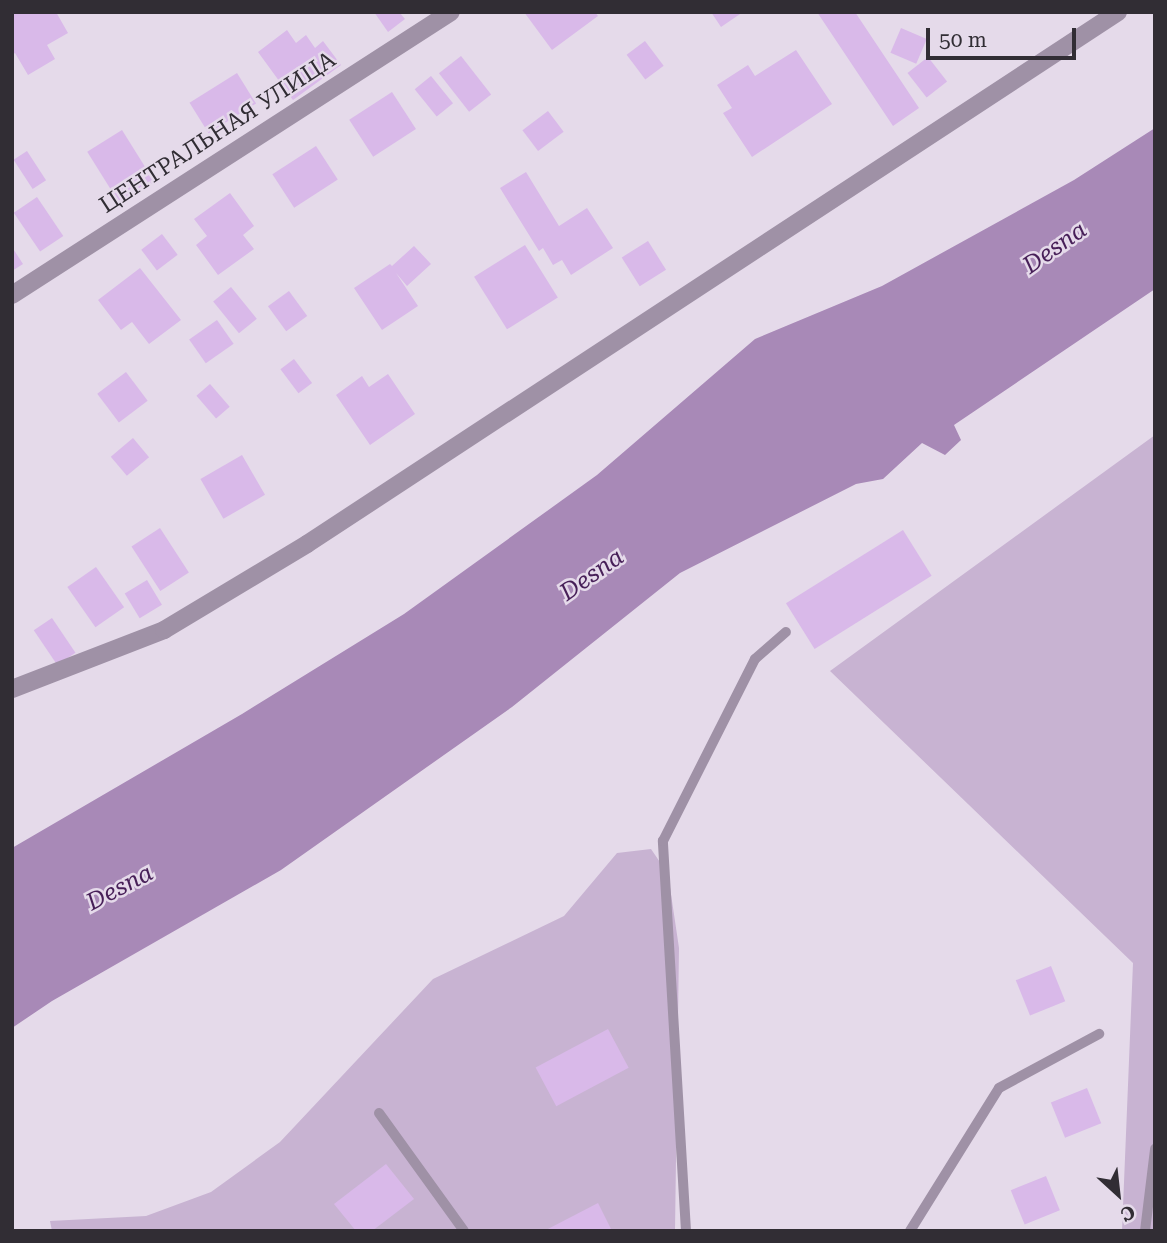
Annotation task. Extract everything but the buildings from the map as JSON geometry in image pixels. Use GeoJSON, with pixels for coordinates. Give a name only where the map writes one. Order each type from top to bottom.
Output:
{"type":"FeatureCollection","features":[{"type":"Feature","properties":{"kind":"street","name":"ЦЕНТРАЛЬНАЯ УЛИЦА"},"geometry":{"type":"LineString","coordinates":[[12,295],[451,12]]}},
{"type":"Feature","properties":{"kind":"street"},"geometry":{"type":"LineString","coordinates":[[12,688],[164,630],[307,544],[1118,12]]}},
{"type":"Feature","properties":{"kind":"lane"},"geometry":{"type":"LineString","coordinates":[[686,1231],[663,841],[755,659],[786,632]]}},
{"type":"Feature","properties":{"kind":"lane"},"geometry":{"type":"LineString","coordinates":[[910,1231],[999,1088],[1099,1034]]}},
{"type":"Feature","properties":{"kind":"lane"},"geometry":{"type":"LineString","coordinates":[[379,1113],[464,1231]]}},
{"type":"Feature","properties":{"kind":"lane"},"geometry":{"type":"LineString","coordinates":[[1145,1231],[1155,1149]]}},
{"type":"Feature","properties":{"kind":"shaded area"},"geometry":{"type":"Polygon","coordinates":[[[1155,435],[1155,1231],[1122,1231],[1133,963],[830,671],[1155,435]]]}},
{"type":"Feature","properties":{"kind":"shaded area"},"geometry":{"type":"Polygon","coordinates":[[[651,849],[668,874],[679,948],[675,1231],[52,1231],[50,1221],[146,1216],[211,1192],[280,1142],[433,979],[564,916],[617,853],[651,849]]]}},
{"type":"Feature","properties":{"kind":"water","name":"Desna"},"geometry":{"type":"Polygon","coordinates":[[[1155,128],[1155,289],[954,425],[961,440],[945,455],[922,443],[883,479],[856,484],[680,573],[512,707],[281,870],[52,1001],[12,1028],[12,848],[242,714],[404,614],[597,475],[755,339],[882,286],[1074,180],[1155,128]]]}}]}
